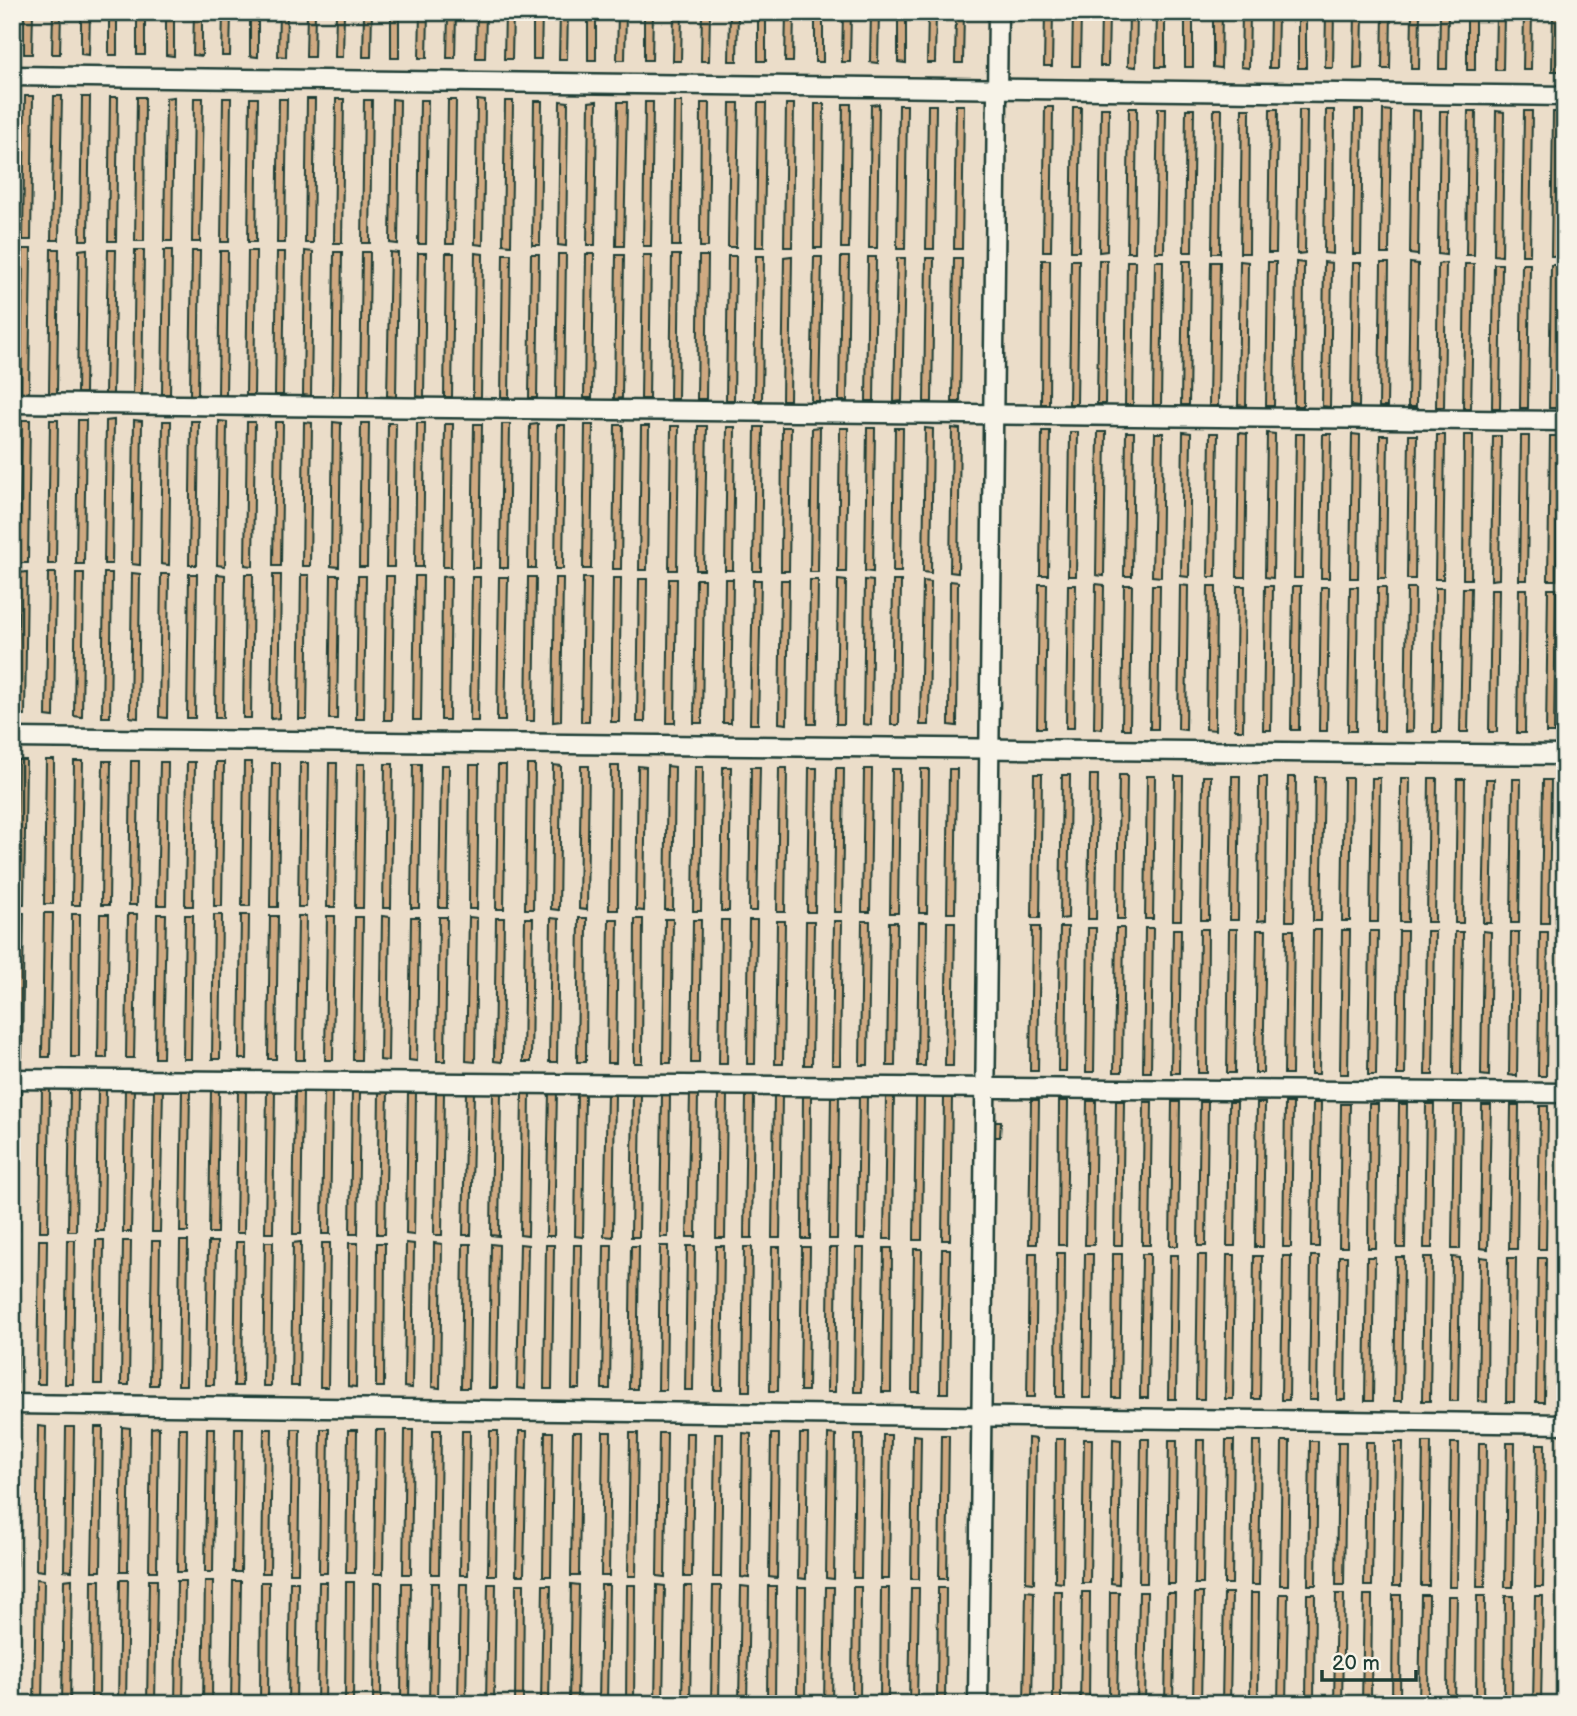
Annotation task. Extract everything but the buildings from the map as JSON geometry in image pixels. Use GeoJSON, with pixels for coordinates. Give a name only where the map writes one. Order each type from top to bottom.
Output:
{"type":"FeatureCollection","features":[{"type":"Feature","properties":{"kind":"lane"},"geometry":{"type":"LineString","coordinates":[[978,1704],[998,12]]}},
{"type":"Feature","properties":{"kind":"lane"},"geometry":{"type":"LineString","coordinates":[[12,76],[1565,96]]}},
{"type":"Feature","properties":{"kind":"lane"},"geometry":{"type":"LineString","coordinates":[[12,403],[1565,421]]}},
{"type":"Feature","properties":{"kind":"lane"},"geometry":{"type":"LineString","coordinates":[[12,738],[1565,755]]}},
{"type":"Feature","properties":{"kind":"lane"},"geometry":{"type":"LineString","coordinates":[[12,1079],[1565,1093]]}},
{"type":"Feature","properties":{"kind":"lane"},"geometry":{"type":"LineString","coordinates":[[12,1404],[1565,1424]]}},
{"type":"Feature","properties":{"kind":"shaded area"},"geometry":{"type":"Polygon","coordinates":[[[12,12],[1565,12],[1565,1704],[12,1704],[12,12]]]}}]}
